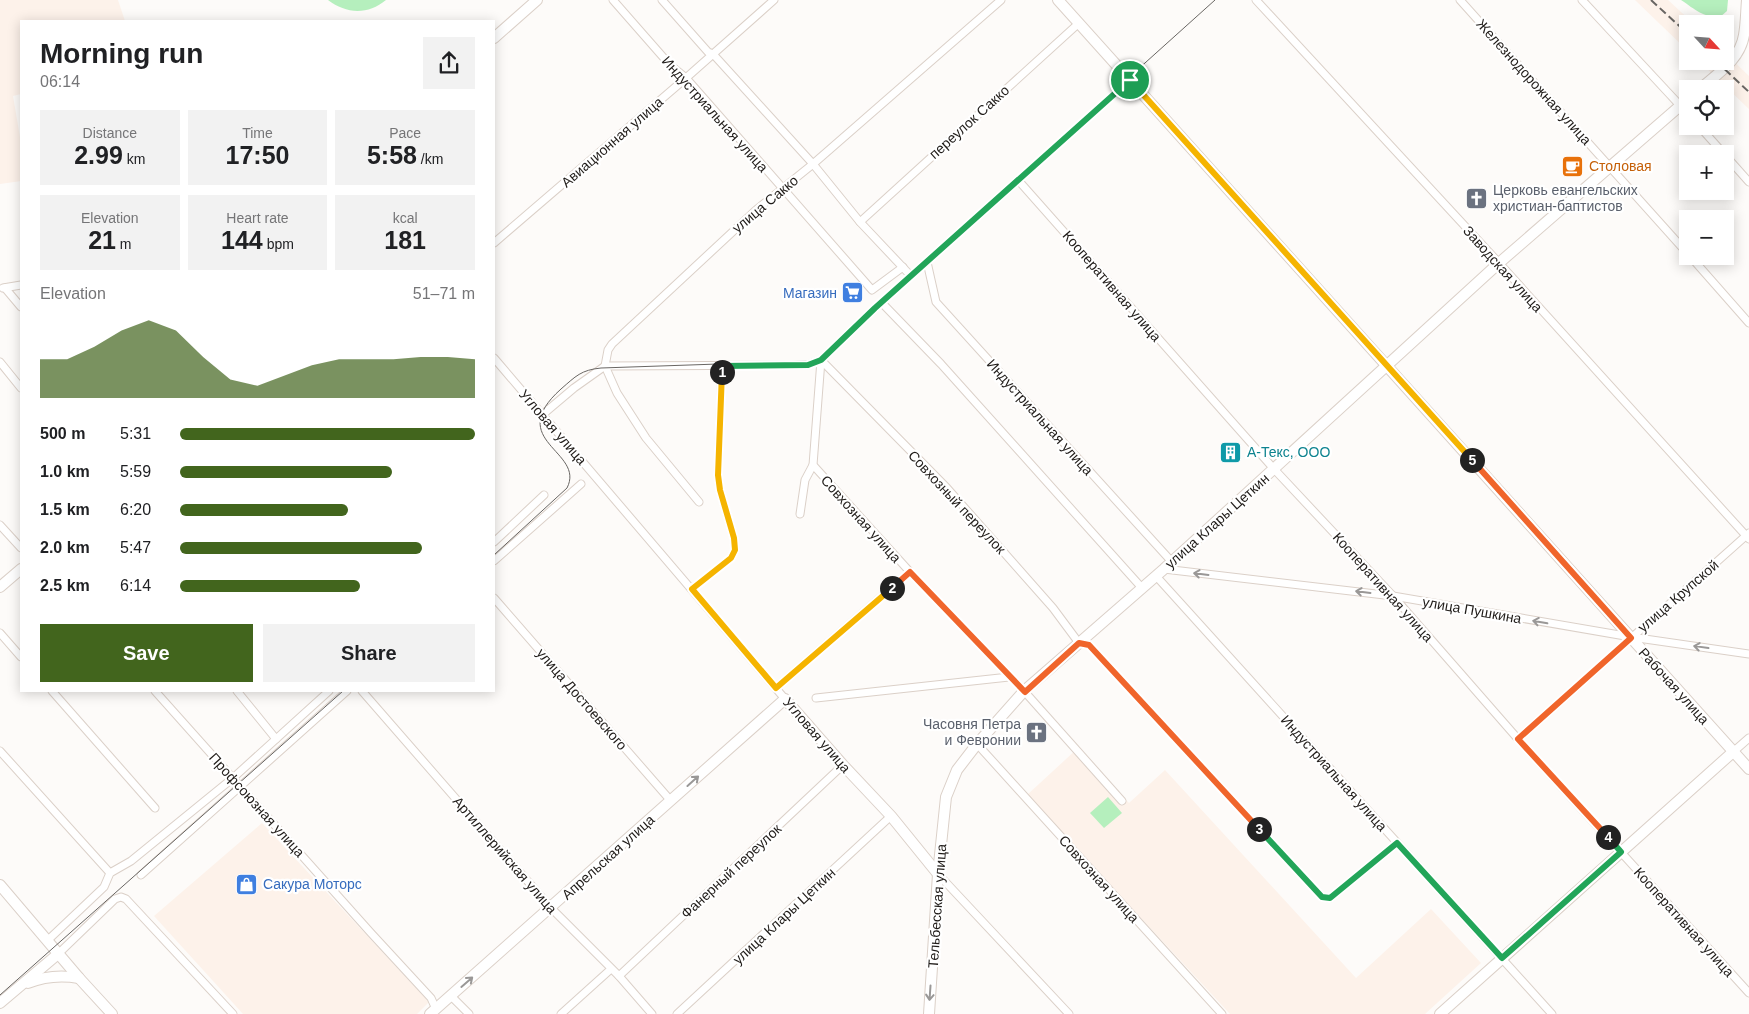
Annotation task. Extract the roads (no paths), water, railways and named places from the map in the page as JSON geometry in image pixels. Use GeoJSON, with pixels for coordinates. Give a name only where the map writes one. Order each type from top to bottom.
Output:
{"type":"FeatureCollection","features":[{"type":"Feature","properties":{"kind":"street"},"geometry":{"type":"LineString","coordinates":[[495,37],[538,0]]}},
{"type":"Feature","properties":{"kind":"street","name":"Индустриальная улица"},"geometry":{"type":"LineString","coordinates":[[613,0],[670,65],[686,78],[872,290],[903,267]]}},
{"type":"Feature","properties":{"kind":"street"},"geometry":{"type":"LineString","coordinates":[[662,0],[812,164],[860,222],[912,276]]}},
{"type":"Feature","properties":{"kind":"street","name":"Авиационная улица"},"geometry":{"type":"LineString","coordinates":[[495,242],[774,0]]}},
{"type":"Feature","properties":{"kind":"street","name":"улица Сакко"},"geometry":{"type":"LineString","coordinates":[[605,366],[608,350],[612,344],[756,210],[783,189],[1001,0]]}},
{"type":"Feature","properties":{"kind":"street","name":"Рабочая улица"},"geometry":{"type":"LineString","coordinates":[[1058,0],[1749,769]]}},
{"type":"Feature","properties":{"kind":"street","name":"Заводская улица"},"geometry":{"type":"LineString","coordinates":[[1256,0],[1748,536]]}},
{"type":"Feature","properties":{"kind":"street","name":"Железнодорожная улица"},"geometry":{"type":"LineString","coordinates":[[1460,0],[1679,244]]}},
{"type":"Feature","properties":{"kind":"street"},"geometry":{"type":"LineString","coordinates":[[1582,0],[1679,100]]}},
{"type":"Feature","properties":{"kind":"street"},"geometry":{"type":"LineString","coordinates":[[1710,80],[1738,53],[1744,35],[1747,0]]}},
{"type":"Feature","properties":{"kind":"street","name":"переулок Сакко"},"geometry":{"type":"LineString","coordinates":[[860,222],[1079,23]]}},
{"type":"Feature","properties":{"kind":"street"},"geometry":{"type":"LineString","coordinates":[[542,415],[574,388],[605,366],[808,365],[821,360],[1130,80]]}},
{"type":"Feature","properties":{"kind":"street","name":"улица Клары Цеткин"},"geometry":{"type":"LineString","coordinates":[[946,797],[957,770],[976,744],[1025,691],[1084,644],[1142,588],[1499,263],[1610,167],[1679,111]]}},
{"type":"Feature","properties":{"kind":"street"},"geometry":{"type":"LineString","coordinates":[[1707,135],[1716,145]]}},
{"type":"Feature","properties":{"kind":"street"},"geometry":{"type":"LineString","coordinates":[[1734,165],[1749,182]]}},
{"type":"Feature","properties":{"kind":"street","name":"Кооперативная улица"},"geometry":{"type":"LineString","coordinates":[[1018,180],[1274,469],[1393,596],[1518,739],[1749,993]]}},
{"type":"Feature","properties":{"kind":"street","name":"Индустриальная улица"},"geometry":{"type":"LineString","coordinates":[[927,262],[936,302],[1397,843],[1552,1014]]}},
{"type":"Feature","properties":{"kind":"street","name":"Железнодорожная улица"},"geometry":{"type":"LineString","coordinates":[[1698,265],[1749,323]]}},
{"type":"Feature","properties":{"kind":"street"},"geometry":{"type":"LineString","coordinates":[[2,288],[20,285]]}},
{"type":"Feature","properties":{"kind":"street"},"geometry":{"type":"LineString","coordinates":[[2,288],[20,306]]}},
{"type":"Feature","properties":{"kind":"street"},"geometry":{"type":"LineString","coordinates":[[882,303],[941,364],[1142,588]]}},
{"type":"Feature","properties":{"kind":"street","name":"Угловая улица"},"geometry":{"type":"LineString","coordinates":[[495,359],[785,699],[891,816],[938,874],[1069,1014]]}},
{"type":"Feature","properties":{"kind":"street","name":"Совхозная улица"},"geometry":{"type":"LineString","coordinates":[[821,360],[813,466],[910,572],[1025,691],[1122,801]]}},
{"type":"Feature","properties":{"kind":"street","name":"Совхозный переулок"},"geometry":{"type":"LineString","coordinates":[[821,360],[947,488],[1084,644],[1322,897],[1330,898],[1397,843]]}},
{"type":"Feature","properties":{"kind":"street"},"geometry":{"type":"LineString","coordinates":[[0,362],[20,387]]}},
{"type":"Feature","properties":{"kind":"street"},"geometry":{"type":"LineString","coordinates":[[605,366],[617,393],[646,438],[699,502]]}},
{"type":"Feature","properties":{"kind":"street"},"geometry":{"type":"LineString","coordinates":[[692,589],[731,558],[735,550],[734,538],[720,490],[718,475],[722,366]]}},
{"type":"Feature","properties":{"kind":"street"},"geometry":{"type":"LineString","coordinates":[[800,514],[805,480],[813,466]]}},
{"type":"Feature","properties":{"kind":"street"},"geometry":{"type":"LineString","coordinates":[[495,560],[581,484]]}},
{"type":"Feature","properties":{"kind":"street"},"geometry":{"type":"LineString","coordinates":[[495,541],[544,495]]}},
{"type":"Feature","properties":{"kind":"street"},"geometry":{"type":"LineString","coordinates":[[0,525],[20,547]]}},
{"type":"Feature","properties":{"kind":"street","name":"улица Крупской"},"geometry":{"type":"LineString","coordinates":[[1518,739],[1748,536]]}},
{"type":"Feature","properties":{"kind":"street"},"geometry":{"type":"LineString","coordinates":[[0,587],[20,569]]}},
{"type":"Feature","properties":{"kind":"street","name":"улица Пушкина"},"geometry":{"type":"LineString","coordinates":[[1164,569],[1393,596],[1631,638],[1749,654]]}},
{"type":"Feature","properties":{"kind":"street"},"geometry":{"type":"LineString","coordinates":[[776,688],[910,572]]}},
{"type":"Feature","properties":{"kind":"street","name":"улица Достоевского"},"geometry":{"type":"LineString","coordinates":[[495,599],[670,801]]}},
{"type":"Feature","properties":{"kind":"street"},"geometry":{"type":"LineString","coordinates":[[0,633],[20,656]]}},
{"type":"Feature","properties":{"kind":"street"},"geometry":{"type":"LineString","coordinates":[[816,698],[1010,677]]}},
{"type":"Feature","properties":{"kind":"street"},"geometry":{"type":"LineString","coordinates":[[53,692],[155,808]]}},
{"type":"Feature","properties":{"kind":"street","name":"Профсоюзная улица"},"geometry":{"type":"LineString","coordinates":[[156,692],[431,998],[433,1011]]}},
{"type":"Feature","properties":{"kind":"street"},"geometry":{"type":"LineString","coordinates":[[238,692],[276,739]]}},
{"type":"Feature","properties":{"kind":"street"},"geometry":{"type":"LineString","coordinates":[[48,940],[104,887],[110,873],[131,861],[233,778],[328,692]]}},
{"type":"Feature","properties":{"kind":"street"},"geometry":{"type":"LineString","coordinates":[[141,874],[346,692]]}},
{"type":"Feature","properties":{"kind":"street","name":"Артиллерийская улица"},"geometry":{"type":"LineString","coordinates":[[363,692],[551,908],[619,976],[652,1014]]}},
{"type":"Feature","properties":{"kind":"street","name":"Апрельская улица"},"geometry":{"type":"LineString","coordinates":[[433,1011],[785,699]]}},
{"type":"Feature","properties":{"kind":"street"},"geometry":{"type":"LineString","coordinates":[[1440,1014],[1749,738]]}},
{"type":"Feature","properties":{"kind":"street","name":"Совхозная улица"},"geometry":{"type":"LineString","coordinates":[[976,744],[1222,1014]]}},
{"type":"Feature","properties":{"kind":"street"},"geometry":{"type":"LineString","coordinates":[[0,751],[110,873]]}},
{"type":"Feature","properties":{"kind":"street","name":"Фанерный переулок"},"geometry":{"type":"LineString","coordinates":[[619,976],[843,765]]}},
{"type":"Feature","properties":{"kind":"street","name":"Тельбесская улица"},"geometry":{"type":"LineString","coordinates":[[929,1014],[938,874],[946,797]]}},
{"type":"Feature","properties":{"kind":"street","name":"улица Клары Цеткин"},"geometry":{"type":"LineString","coordinates":[[677,1014],[891,816]]}},
{"type":"Feature","properties":{"kind":"street"},"geometry":{"type":"LineString","coordinates":[[0,885],[112,1014]]}},
{"type":"Feature","properties":{"kind":"street"},"geometry":{"type":"LineString","coordinates":[[0,1003],[58,954],[115,899],[121,897],[126,899],[233,1014]]}},
{"type":"Feature","properties":{"kind":"street"},"geometry":{"type":"LineString","coordinates":[[561,1014],[612,969]]}},
{"type":"Feature","properties":{"kind":"street"},"geometry":{"type":"LineString","coordinates":[[20,986],[38,979],[56,976],[79,978]]}},
{"type":"Feature","properties":{"kind":"street"},"geometry":{"type":"LineString","coordinates":[[451,996],[469,1014]]}},
{"type":"Feature","properties":{"kind":"tram line"},"geometry":{"type":"LineString","coordinates":[[495,554],[567,488],[570,475],[566,464],[542,433],[540,421],[545,407],[575,377],[588,370],[601,368],[807,361],[818,357],[1215,0]]}},
{"type":"Feature","properties":{"kind":"tram line"},"geometry":{"type":"LineString","coordinates":[[0,995],[342,692]]}},
{"type":"Feature","properties":{"kind":"railway"},"geometry":{"type":"LineString","coordinates":[[1651,0],[1679,26]]}},
{"type":"Feature","properties":{"kind":"railway"},"geometry":{"type":"LineString","coordinates":[[1726,70],[1749,92]]}},
{"type":"Feature","properties":{"kind":"place","name":"Столовая"},"geometry":{"type":"Point","coordinates":[1573,166]}},
{"type":"Feature","properties":{"kind":"place","name":"Церковь евангельских христиан-баптистов"},"geometry":{"type":"Point","coordinates":[1477,198]}},
{"type":"Feature","properties":{"kind":"place","name":"Магазин"},"geometry":{"type":"Point","coordinates":[853,293]}},
{"type":"Feature","properties":{"kind":"place","name":"А-Текс, ООО"},"geometry":{"type":"Point","coordinates":[1231,452]}},
{"type":"Feature","properties":{"kind":"place","name":"Часовня Петра и Февронии"},"geometry":{"type":"Point","coordinates":[1037,732]}},
{"type":"Feature","properties":{"kind":"place","name":"Сакура Моторс"},"geometry":{"type":"Point","coordinates":[247,884]}}]}
